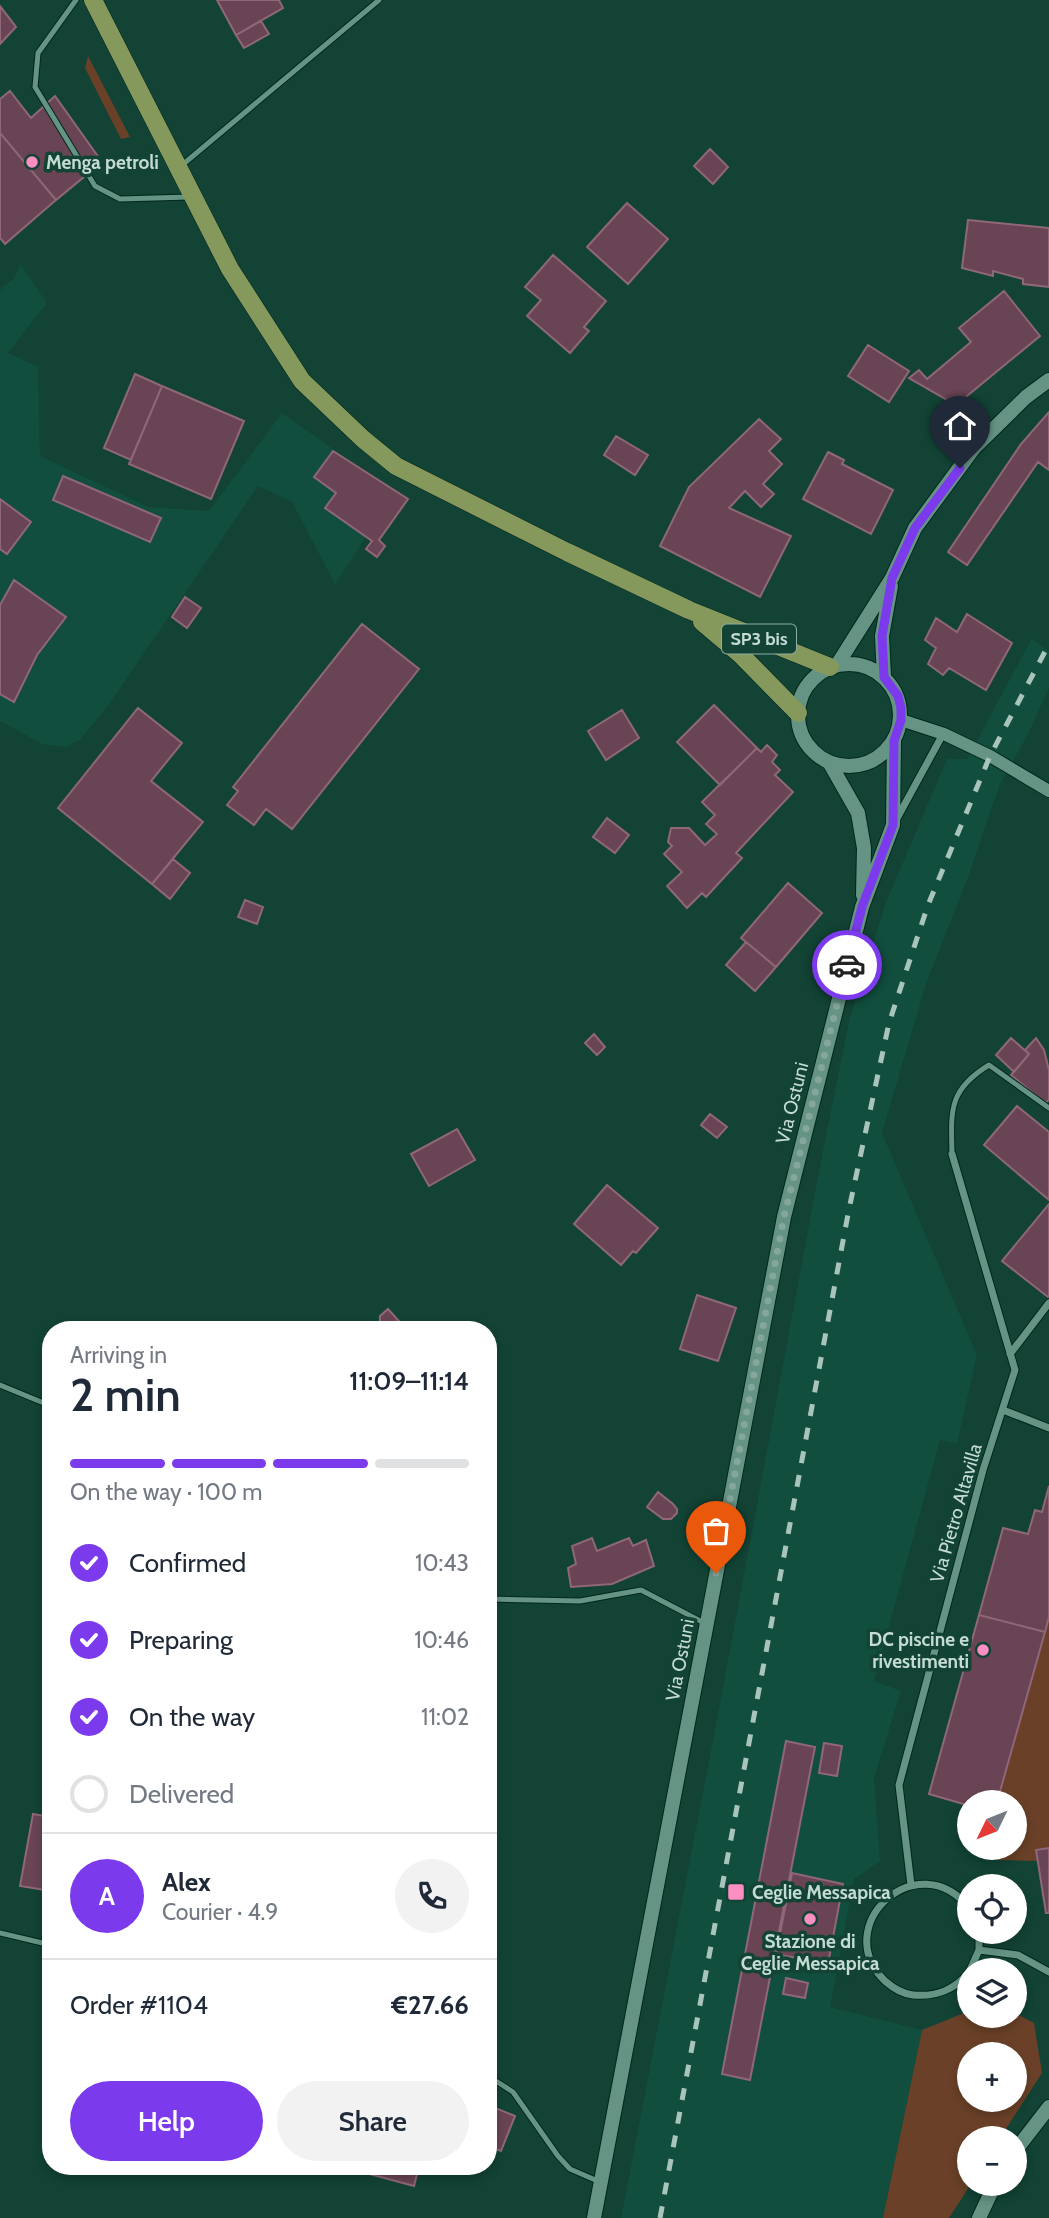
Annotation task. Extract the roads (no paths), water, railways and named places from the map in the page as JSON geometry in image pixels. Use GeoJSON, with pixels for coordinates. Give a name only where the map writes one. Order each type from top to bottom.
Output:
{"type":"FeatureCollection","features":[{"type":"Feature","properties":{"kind":"main road"},"geometry":{"type":"LineString","coordinates":[[93,0],[194,197]]}},
{"type":"Feature","properties":{"kind":"main road","name":"SP3 bis"},"geometry":{"type":"LineString","coordinates":[[194,197],[230,270],[302,381],[354,431],[396,466],[689,610],[833,666]]}},
{"type":"Feature","properties":{"kind":"main road"},"geometry":{"type":"LineString","coordinates":[[894,741],[877,759],[866,764],[841,765],[829,762],[816,754],[806,742],[800,728],[800,701],[811,681],[833,666],[892,578],[915,528],[974,448],[1026,397],[1049,380]]}},
{"type":"Feature","properties":{"kind":"main road"},"geometry":{"type":"LineString","coordinates":[[884,677],[882,636],[892,578]]}},
{"type":"Feature","properties":{"kind":"main road","name":"SP3 bis"},"geometry":{"type":"LineString","coordinates":[[689,610],[741,655],[798,713]]}},
{"type":"Feature","properties":{"kind":"main road"},"geometry":{"type":"LineString","coordinates":[[833,666],[854,664],[870,668],[884,677],[898,696],[901,720],[894,741],[893,825],[862,907]]}},
{"type":"Feature","properties":{"kind":"main road"},"geometry":{"type":"LineString","coordinates":[[829,762],[858,814],[864,848],[862,907]]}},
{"type":"Feature","properties":{"kind":"main road","name":"Via Ostuni"},"geometry":{"type":"LineString","coordinates":[[594,2218],[784,1217],[862,907]]}},
{"type":"Feature","properties":{"kind":"main road"},"geometry":{"type":"LineString","coordinates":[[1027,2135],[1049,2107]]}},
{"type":"Feature","properties":{"kind":"main road"},"geometry":{"type":"LineString","coordinates":[[979,2218],[989,2196]]}},
{"type":"Feature","properties":{"kind":"street"},"geometry":{"type":"LineString","coordinates":[[901,720],[944,734],[990,756],[1049,790]]}},
{"type":"Feature","properties":{"kind":"street"},"geometry":{"type":"LineString","coordinates":[[893,825],[944,734]]}},
{"type":"Feature","properties":{"kind":"street","name":"Via Pietro Altavilla"},"geometry":{"type":"LineString","coordinates":[[911,1885],[899,1785],[983,1470],[1015,1370],[952,1154]]}},
{"type":"Feature","properties":{"kind":"street"},"geometry":{"type":"LineString","coordinates":[[1010,1354],[1049,1303]]}},
{"type":"Feature","properties":{"kind":"street"},"geometry":{"type":"LineString","coordinates":[[1003,1410],[1049,1428]]}},
{"type":"Feature","properties":{"kind":"street"},"geometry":{"type":"LineString","coordinates":[[957,1896],[947,1889],[929,1884],[911,1885],[894,1892],[880,1904],[870,1921],[867,1939],[870,1957],[878,1974],[892,1987],[909,1995],[928,1996],[945,1992],[957,1984]]}},
{"type":"Feature","properties":{"kind":"street"},"geometry":{"type":"LineString","coordinates":[[976,1958],[979,1944]]}},
{"type":"Feature","properties":{"kind":"street"},"geometry":{"type":"LineString","coordinates":[[979,1950],[1018,1955],[1049,1972]]}},
{"type":"Feature","properties":{"kind":"lane"},"geometry":{"type":"LineString","coordinates":[[76,0],[38,53],[35,87],[95,186],[120,199],[194,197]]}},
{"type":"Feature","properties":{"kind":"lane"},"geometry":{"type":"LineString","coordinates":[[178,168],[379,0]]}},
{"type":"Feature","properties":{"kind":"lane"},"geometry":{"type":"LineString","coordinates":[[952,1154],[951,1109],[968,1079],[989,1065],[1049,1108]]}},
{"type":"Feature","properties":{"kind":"lane"},"geometry":{"type":"LineString","coordinates":[[0,1385],[42,1402]]}},
{"type":"Feature","properties":{"kind":"lane"},"geometry":{"type":"LineString","coordinates":[[497,1599],[580,1601],[641,1590],[706,1624]]}},
{"type":"Feature","properties":{"kind":"lane"},"geometry":{"type":"LineString","coordinates":[[0,1933],[42,1943]]}},
{"type":"Feature","properties":{"kind":"lane"},"geometry":{"type":"LineString","coordinates":[[497,2082],[513,2092],[570,2169],[600,2182]]}},
{"type":"Feature","properties":{"kind":"railway"},"geometry":{"type":"LineString","coordinates":[[660,2218],[849,1209],[889,1023],[928,905],[990,756],[1049,644]]}},
{"type":"Feature","properties":{"kind":"place","name":"Menga petroli"},"geometry":{"type":"Point","coordinates":[32,162]}},
{"type":"Feature","properties":{"kind":"place","name":"DC piscine e rivestimenti"},"geometry":{"type":"Point","coordinates":[983,1650]}},
{"type":"Feature","properties":{"kind":"place","name":"Ceglie Messapica"},"geometry":{"type":"Point","coordinates":[736,1892]}},
{"type":"Feature","properties":{"kind":"place","name":"Stazione di Ceglie Messapica"},"geometry":{"type":"Point","coordinates":[810,1919]}}]}
